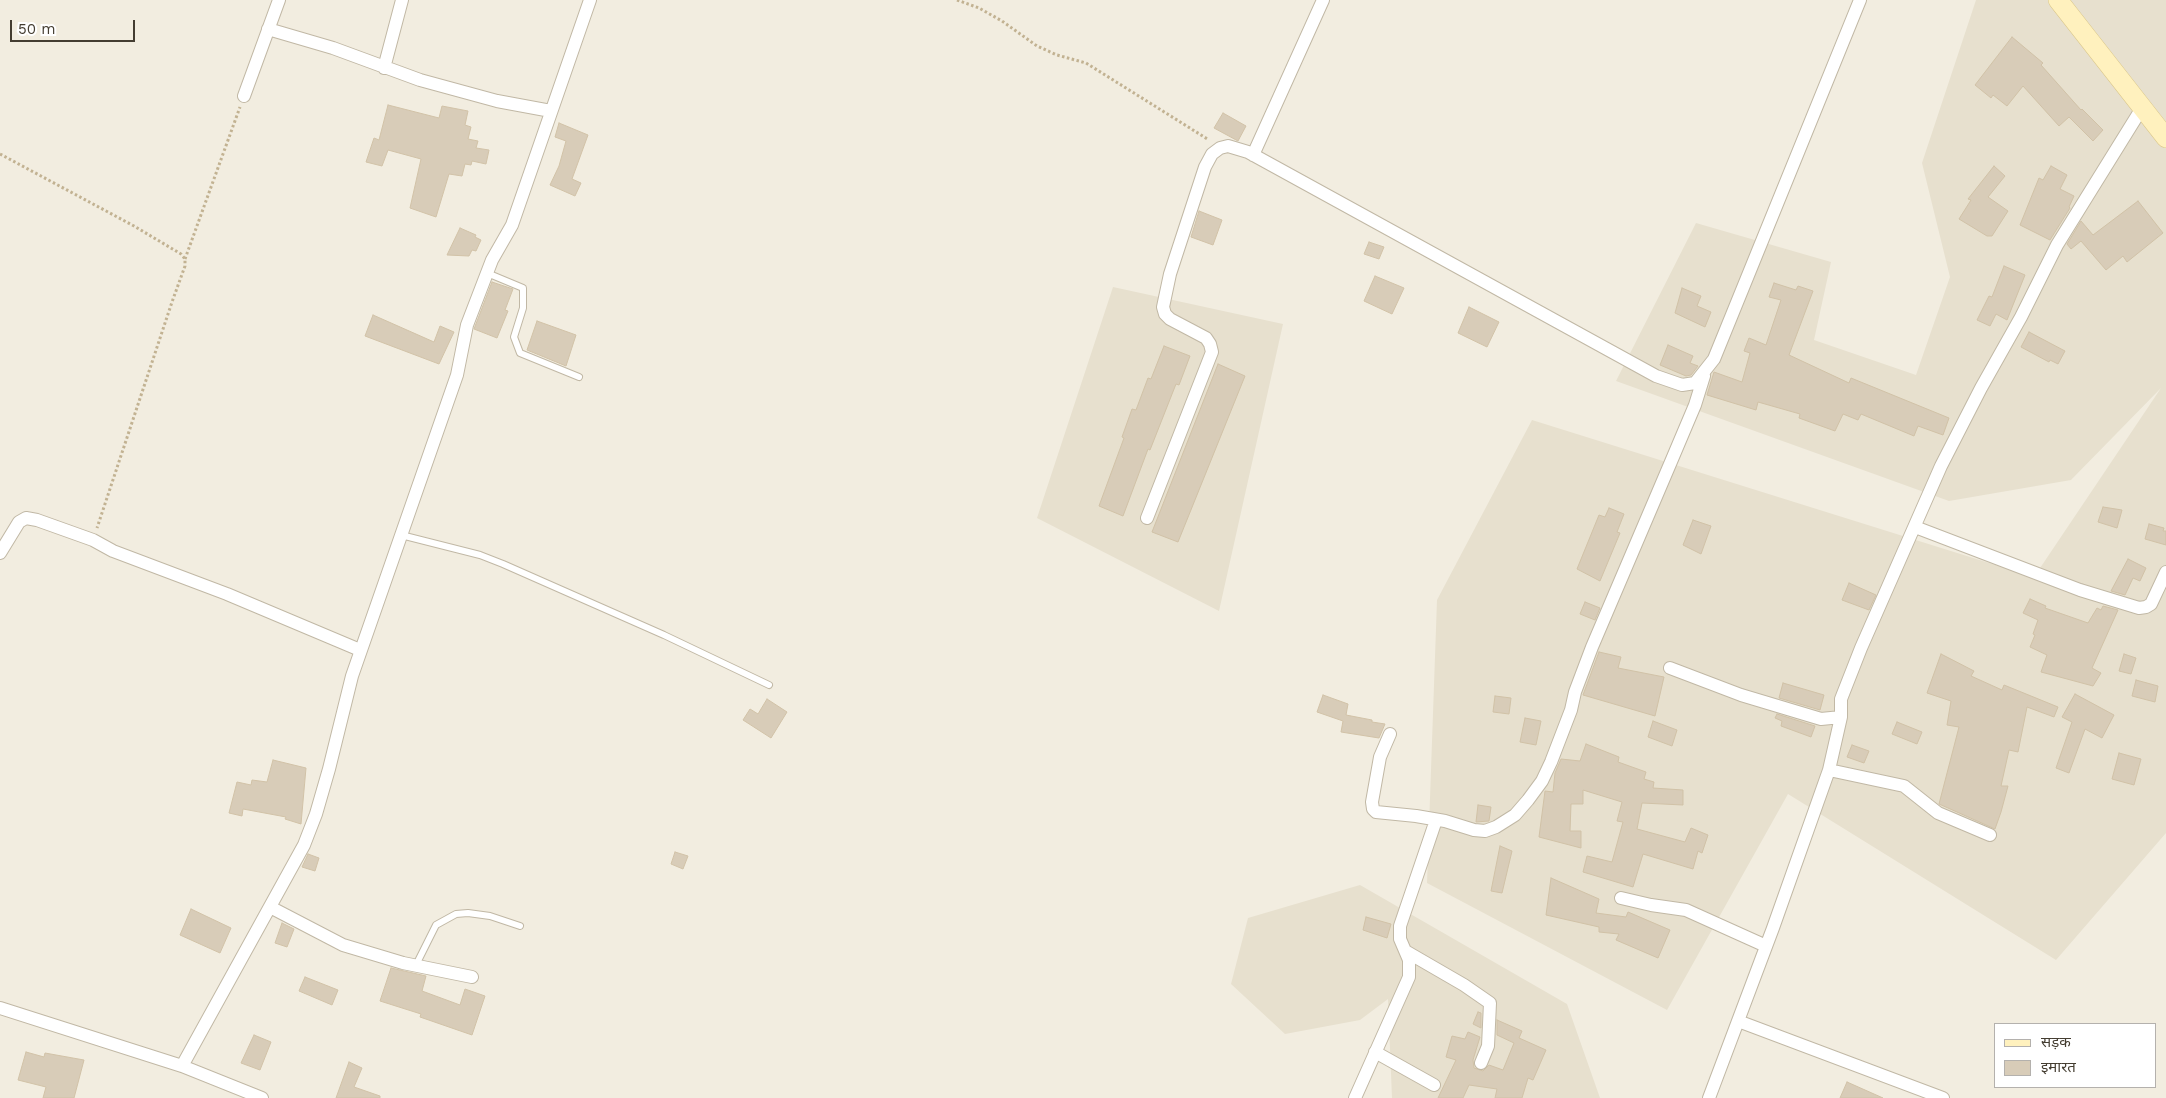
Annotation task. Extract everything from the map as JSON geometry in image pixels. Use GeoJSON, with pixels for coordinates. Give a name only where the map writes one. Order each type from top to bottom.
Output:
{"type":"FeatureCollection","features":[{"type":"Feature","properties":{"kind":"street"},"geometry":{"type":"LineString","coordinates":[[244,96],[279,0]]}},
{"type":"Feature","properties":{"kind":"street"},"geometry":{"type":"LineString","coordinates":[[384,68],[402,0]]}},
{"type":"Feature","properties":{"kind":"street"},"geometry":{"type":"LineString","coordinates":[[182,1066],[304,845],[316,814],[360,650],[457,375],[467,325],[492,260],[512,225],[590,0]]}},
{"type":"Feature","properties":{"kind":"street"},"geometry":{"type":"LineString","coordinates":[[1253,155],[1323,0]]}},
{"type":"Feature","properties":{"kind":"street"},"geometry":{"type":"LineString","coordinates":[[1147,518],[1212,352],[1206,338],[1170,320],[1165,314],[1163,307],[1170,274],[1205,167],[1212,154],[1220,148],[1228,146],[1238,148],[1253,155],[1656,376],[1682,385],[1695,383],[1714,359],[1860,0]]}},
{"type":"Feature","properties":{"kind":"street"},"geometry":{"type":"LineString","coordinates":[[2058,0],[2166,138]]}},
{"type":"Feature","properties":{"kind":"street"},"geometry":{"type":"LineString","coordinates":[[268,29],[333,48],[420,80],[497,101],[551,111]]}},
{"type":"Feature","properties":{"kind":"street"},"geometry":{"type":"LineString","coordinates":[[1709,1098],[1830,770],[1841,718],[1841,699],[1860,648],[1946,458],[1981,388],[2021,317],[2057,245],[2142,108]]}},
{"type":"Feature","properties":{"kind":"street"},"geometry":{"type":"LineString","coordinates":[[1390,734],[1380,758],[1373,809],[1376,812],[1436,820],[1474,830],[1490,829],[1515,815],[1542,781],[1571,710],[1575,692],[1592,647],[1687,422],[1706,369]]}},
{"type":"Feature","properties":{"kind":"street"},"geometry":{"type":"LineString","coordinates":[[0,553],[19,522],[26,518],[37,520],[93,540],[113,550],[227,594],[360,650]]}},
{"type":"Feature","properties":{"kind":"street"},"geometry":{"type":"LineString","coordinates":[[1915,526],[2080,590],[2139,608],[2151,604],[2166,572]]}},
{"type":"Feature","properties":{"kind":"street"},"geometry":{"type":"LineString","coordinates":[[1670,668],[1741,695],[1821,719],[1841,718]]}},
{"type":"Feature","properties":{"kind":"street"},"geometry":{"type":"LineString","coordinates":[[1830,770],[1904,786],[1938,813],[1990,835]]}},
{"type":"Feature","properties":{"kind":"street"},"geometry":{"type":"LineString","coordinates":[[1356,1098],[1409,977],[1410,968],[1407,952],[1400,939],[1400,926],[1436,820]]}},
{"type":"Feature","properties":{"kind":"street"},"geometry":{"type":"LineString","coordinates":[[1621,898],[1651,906],[1686,910],[1766,946]]}},
{"type":"Feature","properties":{"kind":"street"},"geometry":{"type":"LineString","coordinates":[[270,907],[344,945],[403,963],[472,977]]}},
{"type":"Feature","properties":{"kind":"street"},"geometry":{"type":"LineString","coordinates":[[1407,952],[1464,985],[1490,1003],[1488,1046],[1481,1063]]}},
{"type":"Feature","properties":{"kind":"street"},"geometry":{"type":"LineString","coordinates":[[0,1008],[182,1066],[262,1098]]}},
{"type":"Feature","properties":{"kind":"street"},"geometry":{"type":"LineString","coordinates":[[1738,1021],[1943,1098]]}},
{"type":"Feature","properties":{"kind":"street"},"geometry":{"type":"LineString","coordinates":[[1375,1052],[1434,1085]]}},
{"type":"Feature","properties":{"kind":"lane"},"geometry":{"type":"LineString","coordinates":[[488,273],[523,288],[523,308],[514,333],[520,353],[579,376]]}},
{"type":"Feature","properties":{"kind":"lane"},"geometry":{"type":"LineString","coordinates":[[400,534],[480,555],[503,564],[664,635],[769,685]]}},
{"type":"Feature","properties":{"kind":"lane"},"geometry":{"type":"LineString","coordinates":[[416,965],[436,925],[456,914],[468,913],[490,916],[520,926]]}},
{"type":"Feature","properties":{"kind":"path"},"geometry":{"type":"LineString","coordinates":[[958,0],[979,8],[1002,21],[1037,46],[1057,55],[1086,64],[1193,129],[1220,148]]}},
{"type":"Feature","properties":{"kind":"path"},"geometry":{"type":"LineString","coordinates":[[93,540],[185,266],[185,259],[244,96]]}},
{"type":"Feature","properties":{"kind":"path"},"geometry":{"type":"LineString","coordinates":[[0,154],[134,226],[181,254],[185,259]]}},
{"type":"Feature","properties":{"kind":"shaded area"},"geometry":{"type":"Polygon","coordinates":[[[1976,0],[2166,0],[2166,833],[2056,960],[1788,794],[1667,1010],[1427,883],[1437,600],[1532,420],[2034,577],[2161,388],[2071,480],[1949,501],[1616,381],[1696,223],[1831,262],[1814,340],[1916,375],[1950,277],[1922,163],[1976,0]]]}},
{"type":"Feature","properties":{"kind":"shaded area"},"geometry":{"type":"Polygon","coordinates":[[[1113,287],[1283,324],[1219,611],[1037,518],[1113,287]]]}},
{"type":"Feature","properties":{"kind":"shaded area"},"geometry":{"type":"Polygon","coordinates":[[[1360,885],[1567,1004],[1600,1098],[1392,1098],[1388,999],[1360,1020],[1285,1034],[1231,984],[1248,918],[1360,885]]]}},
{"type":"Feature","properties":{"kind":"building"},"geometry":{"type":"Polygon","coordinates":[[[2012,37],[2043,63],[2041,65],[2081,110],[2103,130],[2093,141],[2069,117],[2059,126],[2023,86],[2007,106],[1993,95],[1991,98],[1975,85],[2012,37]]]}},
{"type":"Feature","properties":{"kind":"building"},"geometry":{"type":"Polygon","coordinates":[[[388,105],[439,118],[442,106],[468,111],[465,125],[471,127],[468,139],[478,141],[476,148],[489,150],[486,164],[472,161],[471,165],[465,164],[462,176],[449,174],[436,217],[410,208],[421,159],[388,150],[382,166],[366,162],[374,138],[379,140],[388,105]]]}},
{"type":"Feature","properties":{"kind":"building"},"geometry":{"type":"Polygon","coordinates":[[[1223,113],[1246,126],[1238,141],[1214,128],[1223,113]]]}},
{"type":"Feature","properties":{"kind":"building"},"geometry":{"type":"Polygon","coordinates":[[[559,123],[588,135],[572,179],[581,183],[575,196],[550,185],[559,166],[566,141],[555,137],[559,123]]]}},
{"type":"Feature","properties":{"kind":"building"},"geometry":{"type":"Polygon","coordinates":[[[1994,166],[2005,176],[1988,197],[2008,211],[1992,236],[1987,236],[1959,219],[1971,200],[1968,199],[1994,166]]]}},
{"type":"Feature","properties":{"kind":"building"},"geometry":{"type":"Polygon","coordinates":[[[2051,166],[2067,175],[2060,189],[2074,196],[2070,208],[2050,240],[2020,225],[2039,178],[2043,180],[2051,166]]]}},
{"type":"Feature","properties":{"kind":"building"},"geometry":{"type":"Polygon","coordinates":[[[2138,201],[2163,233],[2127,262],[2123,256],[2106,270],[2081,241],[2071,249],[2067,244],[2081,221],[2093,235],[2138,201]]]}},
{"type":"Feature","properties":{"kind":"building"},"geometry":{"type":"Polygon","coordinates":[[[1199,211],[1222,220],[1213,245],[1191,237],[1199,211]]]}},
{"type":"Feature","properties":{"kind":"building"},"geometry":{"type":"Polygon","coordinates":[[[460,228],[476,235],[475,237],[481,240],[476,251],[472,250],[469,256],[447,255],[460,228]]]}},
{"type":"Feature","properties":{"kind":"building"},"geometry":{"type":"Polygon","coordinates":[[[1369,242],[1384,247],[1379,259],[1364,254],[1369,242]]]}},
{"type":"Feature","properties":{"kind":"building"},"geometry":{"type":"Polygon","coordinates":[[[2004,266],[2025,275],[2007,320],[1996,314],[1990,326],[1977,320],[1989,296],[1992,297],[2004,266]]]}},
{"type":"Feature","properties":{"kind":"building"},"geometry":{"type":"Polygon","coordinates":[[[1375,276],[1404,288],[1392,314],[1364,301],[1375,276]]]}},
{"type":"Feature","properties":{"kind":"building"},"geometry":{"type":"Polygon","coordinates":[[[492,282],[513,289],[505,310],[508,311],[497,338],[474,329],[492,282]]]}},
{"type":"Feature","properties":{"kind":"building"},"geometry":{"type":"Polygon","coordinates":[[[1774,283],[1796,290],[1798,286],[1813,291],[1789,355],[1849,383],[1851,378],[1949,418],[1943,435],[1918,426],[1914,436],[1861,414],[1858,420],[1843,414],[1835,431],[1799,418],[1800,414],[1758,402],[1756,410],[1707,395],[1714,372],[1742,382],[1750,353],[1744,351],[1749,338],[1766,345],[1781,300],[1769,297],[1774,283]]]}},
{"type":"Feature","properties":{"kind":"building"},"geometry":{"type":"Polygon","coordinates":[[[1682,288],[1701,296],[1697,306],[1711,312],[1705,327],[1675,313],[1682,288]]]}},
{"type":"Feature","properties":{"kind":"building"},"geometry":{"type":"Polygon","coordinates":[[[1469,307],[1499,322],[1487,347],[1458,333],[1469,307]]]}},
{"type":"Feature","properties":{"kind":"building"},"geometry":{"type":"Polygon","coordinates":[[[373,315],[434,342],[440,326],[454,332],[439,364],[365,336],[373,315]]]}},
{"type":"Feature","properties":{"kind":"building"},"geometry":{"type":"Polygon","coordinates":[[[537,321],[576,335],[566,366],[527,350],[537,321]]]}},
{"type":"Feature","properties":{"kind":"building"},"geometry":{"type":"Polygon","coordinates":[[[2029,332],[2065,351],[2058,364],[2050,360],[2049,362],[2021,347],[2029,332]]]}},
{"type":"Feature","properties":{"kind":"building"},"geometry":{"type":"Polygon","coordinates":[[[1668,345],[1693,356],[1690,363],[1698,366],[1691,375],[1686,376],[1660,365],[1668,345]]]}},
{"type":"Feature","properties":{"kind":"building"},"geometry":{"type":"Polygon","coordinates":[[[1164,346],[1190,356],[1179,385],[1176,384],[1150,450],[1148,449],[1123,516],[1099,506],[1124,438],[1122,437],[1132,409],[1136,410],[1148,378],[1151,379],[1164,346]]]}},
{"type":"Feature","properties":{"kind":"building"},"geometry":{"type":"Polygon","coordinates":[[[1218,364],[1245,376],[1178,542],[1152,532],[1218,364]]]}},
{"type":"Feature","properties":{"kind":"building"},"geometry":{"type":"Polygon","coordinates":[[[2103,507],[2122,510],[2117,528],[2098,522],[2103,507]]]}},
{"type":"Feature","properties":{"kind":"building"},"geometry":{"type":"Polygon","coordinates":[[[1609,508],[1624,514],[1617,532],[1620,533],[1600,581],[1577,569],[1599,515],[1605,517],[1609,508]]]}},
{"type":"Feature","properties":{"kind":"building"},"geometry":{"type":"Polygon","coordinates":[[[1693,520],[1711,526],[1701,554],[1683,545],[1693,520]]]}},
{"type":"Feature","properties":{"kind":"building"},"geometry":{"type":"Polygon","coordinates":[[[2149,524],[2164,528],[2163,531],[2166,531],[2166,545],[2145,539],[2149,524]]]}},
{"type":"Feature","properties":{"kind":"building"},"geometry":{"type":"Polygon","coordinates":[[[2128,559],[2146,568],[2140,581],[2133,578],[2125,595],[2111,591],[2128,559]]]}},
{"type":"Feature","properties":{"kind":"building"},"geometry":{"type":"Polygon","coordinates":[[[1849,583],[1876,595],[1869,610],[1842,600],[1849,583]]]}},
{"type":"Feature","properties":{"kind":"building"},"geometry":{"type":"Polygon","coordinates":[[[2030,599],[2046,606],[2045,608],[2088,623],[2097,608],[2101,610],[2103,606],[2118,610],[2092,668],[2101,673],[2093,686],[2041,672],[2047,655],[2030,647],[2038,620],[2023,613],[2030,599]]]}},
{"type":"Feature","properties":{"kind":"building"},"geometry":{"type":"Polygon","coordinates":[[[1585,602],[1600,608],[1595,620],[1580,614],[1585,602]]]}},
{"type":"Feature","properties":{"kind":"building"},"geometry":{"type":"Polygon","coordinates":[[[1599,652],[1621,657],[1618,668],[1664,677],[1655,716],[1583,695],[1599,652]]]}},
{"type":"Feature","properties":{"kind":"building"},"geometry":{"type":"Polygon","coordinates":[[[1941,654],[1974,671],[1971,676],[2002,690],[2004,685],[2058,707],[2054,717],[2027,707],[2018,752],[2009,750],[2001,786],[2008,786],[1995,829],[1939,804],[1959,727],[1947,725],[1951,701],[1927,693],[1941,654]]]}},
{"type":"Feature","properties":{"kind":"building"},"geometry":{"type":"Polygon","coordinates":[[[2124,654],[2136,658],[2131,674],[2119,671],[2124,654]]]}},
{"type":"Feature","properties":{"kind":"building"},"geometry":{"type":"Polygon","coordinates":[[[2136,680],[2158,686],[2155,702],[2132,696],[2136,680]]]}},
{"type":"Feature","properties":{"kind":"building"},"geometry":{"type":"Polygon","coordinates":[[[1783,683],[1824,695],[1820,710],[1779,698],[1783,683]]]}},
{"type":"Feature","properties":{"kind":"building"},"geometry":{"type":"Polygon","coordinates":[[[2075,694],[2114,715],[2102,738],[2085,729],[2069,773],[2056,768],[2072,722],[2062,717],[2075,694]]]}},
{"type":"Feature","properties":{"kind":"building"},"geometry":{"type":"Polygon","coordinates":[[[1323,695],[1348,704],[1346,715],[1385,724],[1379,738],[1341,732],[1343,721],[1317,712],[1323,695]]]}},
{"type":"Feature","properties":{"kind":"building"},"geometry":{"type":"Polygon","coordinates":[[[1495,696],[1511,698],[1509,714],[1493,712],[1495,696]]]}},
{"type":"Feature","properties":{"kind":"building"},"geometry":{"type":"Polygon","coordinates":[[[767,699],[787,712],[771,738],[743,720],[750,709],[758,714],[767,699]]]}},
{"type":"Feature","properties":{"kind":"building"},"geometry":{"type":"Polygon","coordinates":[[[1777,714],[1815,726],[1811,737],[1781,726],[1782,721],[1775,718],[1777,714]]]}},
{"type":"Feature","properties":{"kind":"building"},"geometry":{"type":"Polygon","coordinates":[[[1525,718],[1541,721],[1536,745],[1520,742],[1525,718]]]}},
{"type":"Feature","properties":{"kind":"building"},"geometry":{"type":"Polygon","coordinates":[[[1653,721],[1677,730],[1672,746],[1648,737],[1653,721]]]}},
{"type":"Feature","properties":{"kind":"building"},"geometry":{"type":"Polygon","coordinates":[[[1897,722],[1922,732],[1917,744],[1892,734],[1897,722]]]}},
{"type":"Feature","properties":{"kind":"building"},"geometry":{"type":"Polygon","coordinates":[[[1586,744],[1619,757],[1618,762],[1646,772],[1644,779],[1654,782],[1653,788],[1683,790],[1683,805],[1642,803],[1637,829],[1685,842],[1691,828],[1708,835],[1702,853],[1698,851],[1693,869],[1643,854],[1633,887],[1583,872],[1587,856],[1612,862],[1623,822],[1617,821],[1622,802],[1583,790],[1583,804],[1571,804],[1570,831],[1581,831],[1581,848],[1539,837],[1545,791],[1553,792],[1555,773],[1561,759],[1580,761],[1586,744]]]}},
{"type":"Feature","properties":{"kind":"building"},"geometry":{"type":"Polygon","coordinates":[[[1852,745],[1869,751],[1864,763],[1847,757],[1852,745]]]}},
{"type":"Feature","properties":{"kind":"building"},"geometry":{"type":"Polygon","coordinates":[[[2119,753],[2141,759],[2134,785],[2112,779],[2119,753]]]}},
{"type":"Feature","properties":{"kind":"building"},"geometry":{"type":"Polygon","coordinates":[[[273,760],[306,768],[301,824],[285,819],[286,817],[243,809],[242,816],[229,813],[237,782],[251,785],[252,780],[267,782],[273,760]]]}},
{"type":"Feature","properties":{"kind":"building"},"geometry":{"type":"Polygon","coordinates":[[[1478,805],[1491,807],[1489,821],[1476,822],[1478,805]]]}},
{"type":"Feature","properties":{"kind":"building"},"geometry":{"type":"Polygon","coordinates":[[[1500,846],[1512,851],[1502,893],[1491,891],[1500,846]]]}},
{"type":"Feature","properties":{"kind":"building"},"geometry":{"type":"Polygon","coordinates":[[[675,852],[688,856],[683,869],[671,864],[675,852]]]}},
{"type":"Feature","properties":{"kind":"building"},"geometry":{"type":"Polygon","coordinates":[[[308,854],[319,858],[315,871],[302,867],[308,854]]]}},
{"type":"Feature","properties":{"kind":"building"},"geometry":{"type":"Polygon","coordinates":[[[1551,878],[1599,899],[1596,913],[1626,917],[1628,912],[1670,930],[1658,958],[1616,940],[1619,934],[1599,932],[1599,927],[1546,915],[1551,878]]]}},
{"type":"Feature","properties":{"kind":"building"},"geometry":{"type":"Polygon","coordinates":[[[191,909],[231,928],[220,953],[180,935],[191,909]]]}},
{"type":"Feature","properties":{"kind":"building"},"geometry":{"type":"Polygon","coordinates":[[[1366,917],[1391,924],[1387,938],[1363,930],[1366,917]]]}},
{"type":"Feature","properties":{"kind":"building"},"geometry":{"type":"Polygon","coordinates":[[[282,923],[294,929],[287,947],[275,943],[282,923]]]}},
{"type":"Feature","properties":{"kind":"building"},"geometry":{"type":"Polygon","coordinates":[[[391,968],[426,976],[422,991],[460,1005],[465,989],[485,996],[472,1035],[420,1017],[421,1014],[380,1001],[391,968]]]}},
{"type":"Feature","properties":{"kind":"building"},"geometry":{"type":"Polygon","coordinates":[[[305,977],[338,990],[332,1005],[299,991],[305,977]]]}},
{"type":"Feature","properties":{"kind":"building"},"geometry":{"type":"Polygon","coordinates":[[[1478,1012],[1481,1013],[1481,1028],[1473,1024],[1478,1012]]]}},
{"type":"Feature","properties":{"kind":"building"},"geometry":{"type":"Polygon","coordinates":[[[1497,1020],[1522,1031],[1519,1038],[1546,1050],[1533,1080],[1528,1078],[1522,1098],[1495,1098],[1497,1089],[1469,1085],[1463,1098],[1438,1098],[1456,1060],[1446,1057],[1452,1036],[1465,1039],[1468,1032],[1480,1037],[1473,1060],[1474,1068],[1483,1071],[1489,1065],[1503,1070],[1514,1043],[1497,1035],[1497,1020]]]}},
{"type":"Feature","properties":{"kind":"building"},"geometry":{"type":"Polygon","coordinates":[[[254,1035],[271,1042],[260,1070],[241,1063],[254,1035]]]}},
{"type":"Feature","properties":{"kind":"building"},"geometry":{"type":"Polygon","coordinates":[[[26,1052],[44,1057],[45,1053],[84,1060],[74,1098],[43,1098],[46,1087],[18,1080],[26,1052]]]}},
{"type":"Feature","properties":{"kind":"building"},"geometry":{"type":"Polygon","coordinates":[[[349,1062],[362,1068],[354,1087],[380,1096],[380,1098],[336,1098],[349,1062]]]}},
{"type":"Feature","properties":{"kind":"building"},"geometry":{"type":"Polygon","coordinates":[[[1847,1082],[1883,1098],[1840,1098],[1847,1082]]]}}]}
